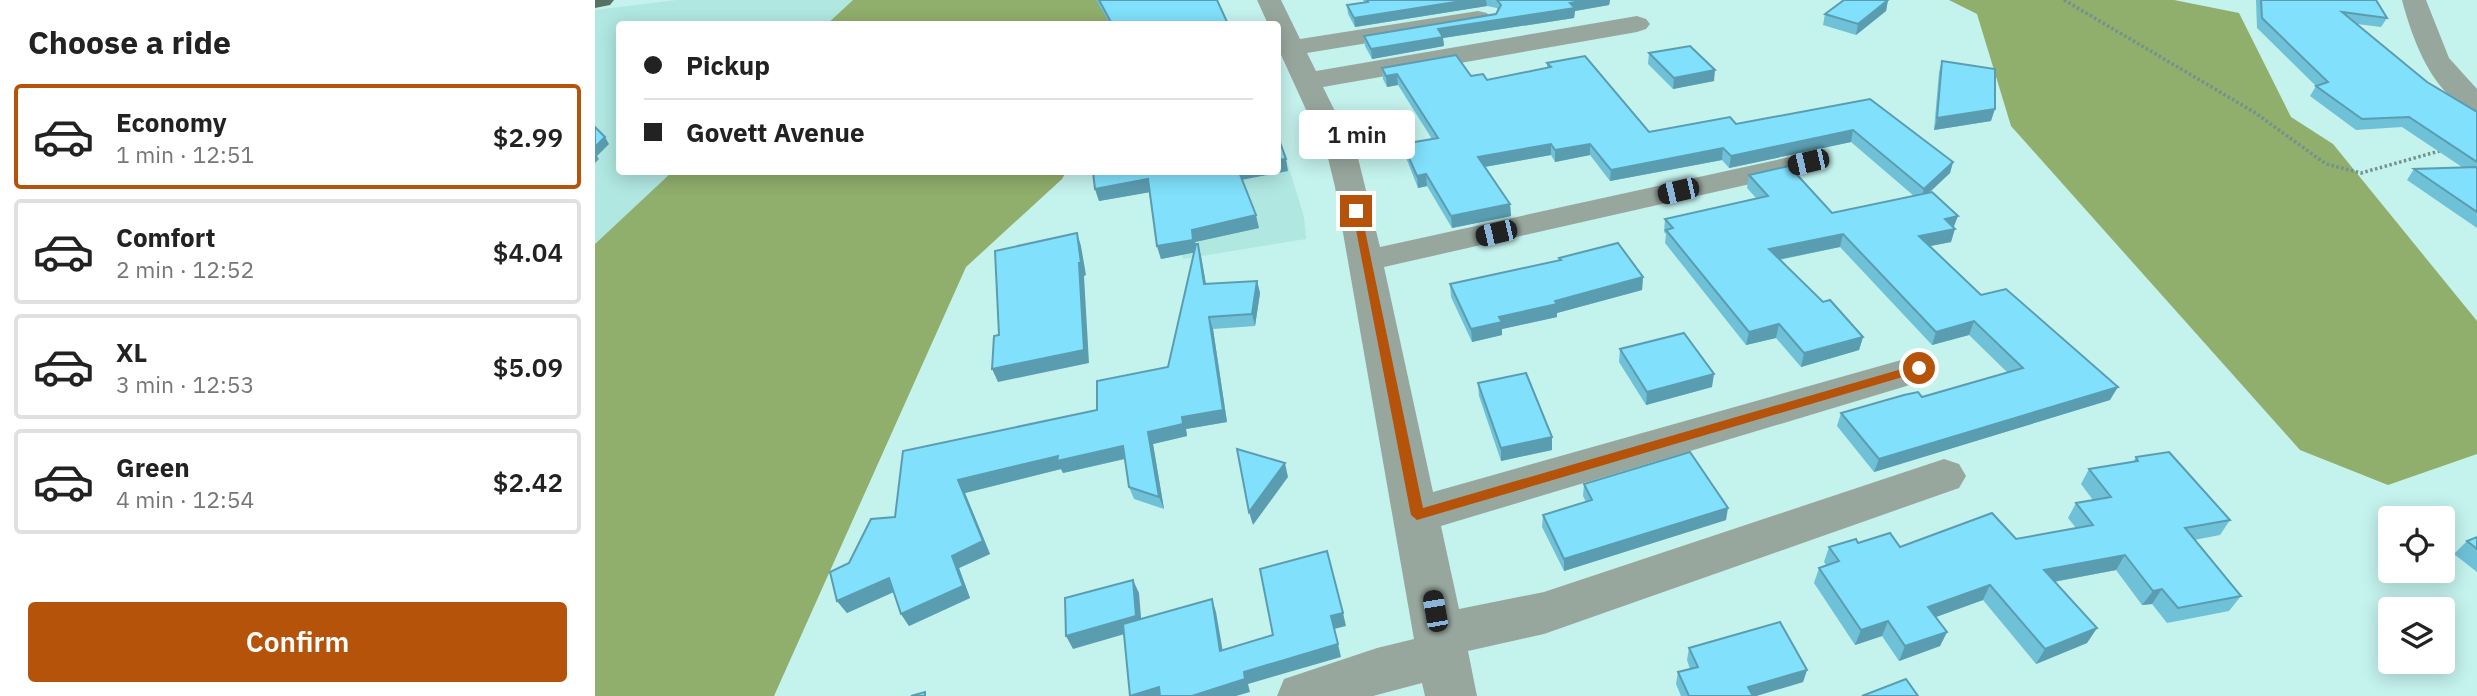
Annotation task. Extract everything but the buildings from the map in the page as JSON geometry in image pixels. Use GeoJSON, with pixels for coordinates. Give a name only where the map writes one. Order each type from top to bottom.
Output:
{"type":"FeatureCollection","features":[{"type":"Feature","properties":{"kind":"main road"},"geometry":{"type":"LineString","coordinates":[[595,1],[602,0]]}},
{"type":"Feature","properties":{"kind":"street"},"geometry":{"type":"LineString","coordinates":[[1269,0],[1279,21]]}},
{"type":"Feature","properties":{"kind":"street"},"geometry":{"type":"LineString","coordinates":[[2414,0],[2425,41],[2438,64],[2456,88],[2477,103]]}},
{"type":"Feature","properties":{"kind":"street"},"geometry":{"type":"LineString","coordinates":[[1292,48],[1487,16]]}},
{"type":"Feature","properties":{"kind":"street"},"geometry":{"type":"LineString","coordinates":[[1308,81],[1637,24]]}},
{"type":"Feature","properties":{"kind":"street"},"geometry":{"type":"LineString","coordinates":[[1281,25],[1343,158],[1417,515],[1444,662]]}},
{"type":"Feature","properties":{"kind":"street"},"geometry":{"type":"LineString","coordinates":[[1365,260],[1418,251],[1808,162]]}},
{"type":"Feature","properties":{"kind":"street"},"geometry":{"type":"LineString","coordinates":[[1417,515],[1919,368]]}},
{"type":"Feature","properties":{"kind":"street"},"geometry":{"type":"LineString","coordinates":[[1303,696],[1377,671],[1444,662],[1543,613],[1944,476]]}},
{"type":"Feature","properties":{"kind":"path"},"geometry":{"type":"LineString","coordinates":[[2064,0],[2254,112],[2326,164],[2361,173],[2451,148]]}},
{"type":"Feature","properties":{"kind":"shaded area"},"geometry":{"type":"Polygon","coordinates":[[[677,0],[853,0],[830,21],[616,21],[616,175],[669,175],[595,244],[595,10],[677,0]]]}},
{"type":"Feature","properties":{"kind":"shaded area"},"geometry":{"type":"Polygon","coordinates":[[[1281,142],[1304,217],[1306,239],[1183,259],[1170,175],[1281,175],[1281,142]]]}},
{"type":"Feature","properties":{"kind":"green space"},"geometry":{"type":"Polygon","coordinates":[[[853,0],[1127,0],[1128,21],[830,21],[853,0]]]}},
{"type":"Feature","properties":{"kind":"green space"},"geometry":{"type":"Polygon","coordinates":[[[1949,0],[2174,0],[2239,13],[2291,117],[2333,144],[2477,321],[2477,454],[2388,485],[2300,450],[2011,126],[1977,14],[1949,0]]]}},
{"type":"Feature","properties":{"kind":"green space"},"geometry":{"type":"Polygon","coordinates":[[[669,175],[1064,175],[966,267],[774,696],[595,696],[595,244],[669,175]]]}},
{"type":"Feature","properties":{"kind":"route"},"geometry":{"type":"LineString","coordinates":[[1356,211],[1417,515],[1919,368]]}}]}
